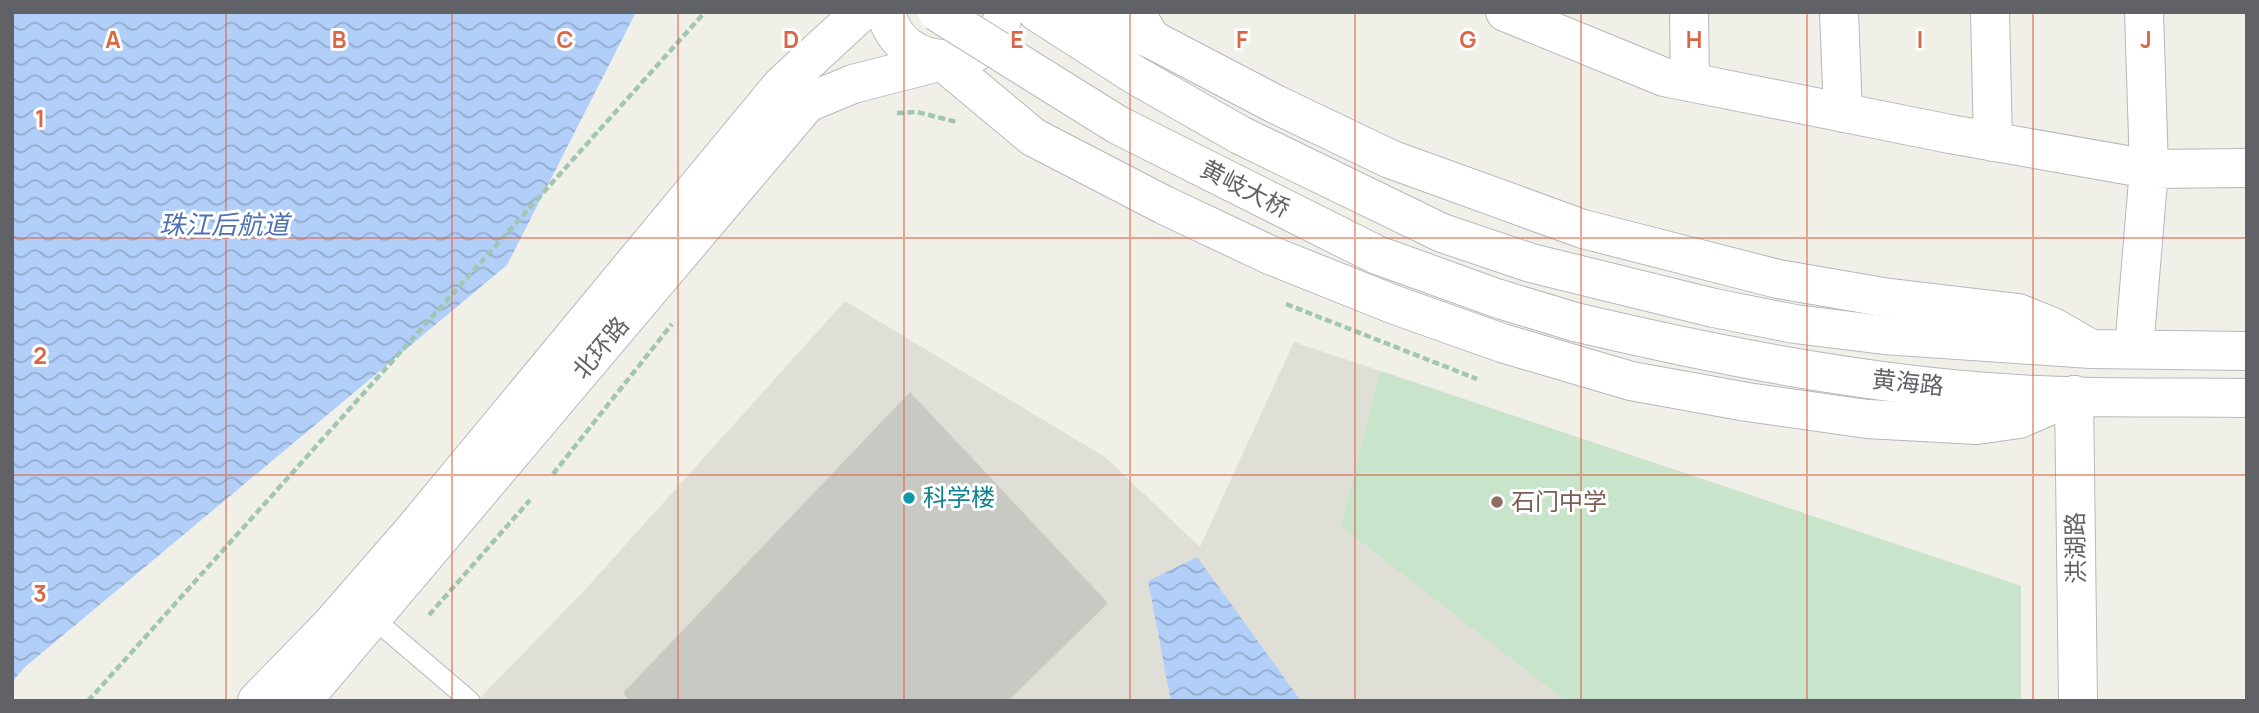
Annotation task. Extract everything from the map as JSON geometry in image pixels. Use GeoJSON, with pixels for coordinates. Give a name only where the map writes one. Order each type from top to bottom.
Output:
{"type":"FeatureCollection","features":[{"type":"Feature","properties":{"kind":"street","name":"北环路"},"geometry":{"type":"LineString","coordinates":[[257,701],[331,625],[412,532],[780,86],[861,12]]}},
{"type":"Feature","properties":{"kind":"street"},"geometry":{"type":"LineString","coordinates":[[886,12],[901,42],[913,52],[942,61],[1033,137],[1164,205],[1282,260],[1395,305],[1502,343],[1631,380],[1747,402],[1867,419],[1977,425],[2019,419],[2074,395]]}},
{"type":"Feature","properties":{"kind":"street","name":"黄岐大桥"},"geometry":{"type":"LineString","coordinates":[[937,12],[1118,125],[1377,255],[1496,298],[1575,322]]}},
{"type":"Feature","properties":{"kind":"street","name":"北环路"},"geometry":{"type":"LineString","coordinates":[[302,701],[374,619],[807,103],[853,84],[942,61],[962,59],[980,50],[993,37],[1004,12]]}},
{"type":"Feature","properties":{"kind":"street","name":"黄岐大桥"},"geometry":{"type":"LineString","coordinates":[[1037,12],[1135,75],[1240,135],[1374,201],[1442,233],[1590,279]]}},
{"type":"Feature","properties":{"kind":"street"},"geometry":{"type":"LineString","coordinates":[[1084,12],[1143,25],[1275,104],[1390,159],[1583,229],[1778,279],[1883,297],[2018,313],[2053,327],[2091,349]]}},
{"type":"Feature","properties":{"kind":"street"},"geometry":{"type":"LineString","coordinates":[[1505,12],[1544,20],[1664,77],[1993,142],[2149,169],[2247,168]]}},
{"type":"Feature","properties":{"kind":"street"},"geometry":{"type":"LineString","coordinates":[[1689,12],[1690,82]]}},
{"type":"Feature","properties":{"kind":"street"},"geometry":{"type":"LineString","coordinates":[[1839,12],[1843,113]]}},
{"type":"Feature","properties":{"kind":"street"},"geometry":{"type":"LineString","coordinates":[[1990,12],[1993,142]]}},
{"type":"Feature","properties":{"kind":"street"},"geometry":{"type":"LineString","coordinates":[[2134,349],[2149,169],[2144,12]]}},
{"type":"Feature","properties":{"kind":"street","name":"黄海路"},"geometry":{"type":"LineString","coordinates":[[1590,279],[1795,324],[1972,343],[2091,349],[2247,351]]}},
{"type":"Feature","properties":{"kind":"street","name":"黄海路"},"geometry":{"type":"LineString","coordinates":[[1575,322],[1672,345],[1829,374],[1989,392],[2247,398]]}},
{"type":"Feature","properties":{"kind":"street","name":"洪湖路"},"geometry":{"type":"LineString","coordinates":[[2074,395],[2078,701]]}},
{"type":"Feature","properties":{"kind":"lane"},"geometry":{"type":"LineString","coordinates":[[374,619],[470,701]]}},
{"type":"Feature","properties":{"kind":"path"},"geometry":{"type":"LineString","coordinates":[[89,701],[705,12]]}},
{"type":"Feature","properties":{"kind":"path"},"geometry":{"type":"LineString","coordinates":[[891,113],[917,112],[964,124]]}},
{"type":"Feature","properties":{"kind":"path"},"geometry":{"type":"LineString","coordinates":[[1277,299],[1301,312],[1477,379]]}},
{"type":"Feature","properties":{"kind":"path"},"geometry":{"type":"LineString","coordinates":[[553,474],[681,313]]}},
{"type":"Feature","properties":{"kind":"path"},"geometry":{"type":"LineString","coordinates":[[429,615],[530,500]]}},
{"type":"Feature","properties":{"kind":"shaded area","name":"石门中学"},"geometry":{"type":"Polygon","coordinates":[[[845,301],[1105,457],[1200,547],[1294,342],[2021,586],[2021,701],[477,701],[583,592],[845,301]]]}},
{"type":"Feature","properties":{"kind":"green space"},"geometry":{"type":"Polygon","coordinates":[[[1380,371],[2021,586],[2021,701],[1566,701],[1341,526],[1380,371]]]}},
{"type":"Feature","properties":{"kind":"water","name":"珠江后航道"},"geometry":{"type":"Polygon","coordinates":[[[12,12],[636,12],[507,265],[25,667],[12,682],[12,12]]]}},
{"type":"Feature","properties":{"kind":"water"},"geometry":{"type":"Polygon","coordinates":[[[1197,557],[1301,701],[1171,701],[1148,581],[1197,557]]]}},
{"type":"Feature","properties":{"kind":"building","name":"科学楼"},"geometry":{"type":"Polygon","coordinates":[[[910,392],[1108,603],[1008,701],[630,701],[623,693],[910,392]]]}},
{"type":"Feature","properties":{"kind":"place","name":"科学楼"},"geometry":{"type":"Point","coordinates":[909,498]}},
{"type":"Feature","properties":{"kind":"place","name":"石门中学"},"geometry":{"type":"Point","coordinates":[1497,502]}}]}
